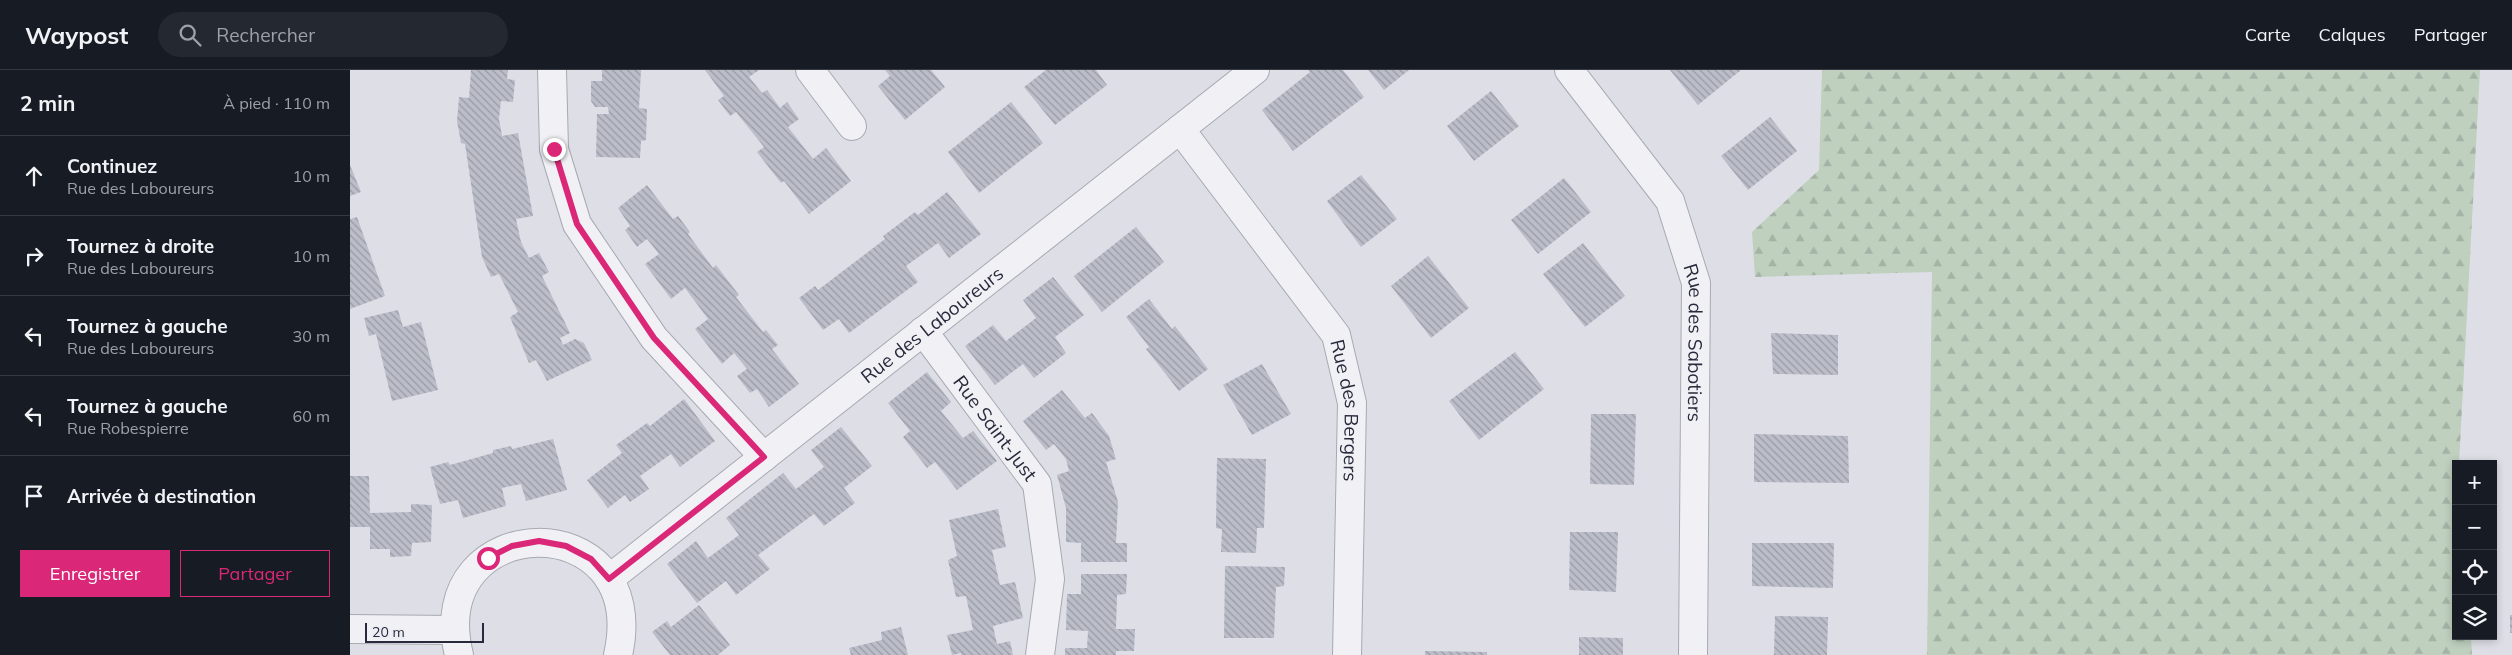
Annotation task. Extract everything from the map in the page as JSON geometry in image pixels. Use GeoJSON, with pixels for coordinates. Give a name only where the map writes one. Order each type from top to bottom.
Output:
{"type":"FeatureCollection","features":[{"type":"Feature","properties":{"kind":"street"},"geometry":{"type":"LineString","coordinates":[[552,70],[554,149],[577,224],[654,338],[764,457]]}},
{"type":"Feature","properties":{"kind":"street"},"geometry":{"type":"LineString","coordinates":[[810,70],[852,126]]}},
{"type":"Feature","properties":{"kind":"street","name":"Rue des Laboureurs"},"geometry":{"type":"LineString","coordinates":[[609,579],[1255,70]]}},
{"type":"Feature","properties":{"kind":"street","name":"Rue des Sabotiers"},"geometry":{"type":"LineString","coordinates":[[1569,70],[1670,201],[1696,283],[1693,655]]}},
{"type":"Feature","properties":{"kind":"street","name":"Rue des Bergers"},"geometry":{"type":"LineString","coordinates":[[1180,129],[1336,335],[1352,403],[1347,655]]}},
{"type":"Feature","properties":{"kind":"street","name":"Rue Saint-Just"},"geometry":{"type":"LineString","coordinates":[[924,331],[1037,484],[1050,579],[1040,655]]}},
{"type":"Feature","properties":{"kind":"street"},"geometry":{"type":"LineString","coordinates":[[350,629],[456,643],[457,603],[468,578],[488,558],[512,546],[539,541],[566,546],[591,559],[609,579],[620,604],[623,631],[618,655]]}},
{"type":"Feature","properties":{"kind":"green space"},"geometry":{"type":"Polygon","coordinates":[[[1822,70],[2480,70],[2459,460],[2452,460],[2452,640],[2471,640],[2472,655],[1927,655],[1932,272],[1755,277],[1752,232],[1819,170],[1822,70]]]}},
{"type":"Feature","properties":{"kind":"building"},"geometry":{"type":"Polygon","coordinates":[[[471,70],[508,70],[507,79],[515,80],[513,102],[501,101],[499,119],[502,136],[518,133],[533,216],[516,219],[521,242],[529,258],[539,253],[549,272],[542,276],[570,333],[560,338],[563,345],[575,339],[584,343],[592,360],[547,381],[536,360],[529,363],[510,317],[518,312],[499,274],[491,277],[482,257],[465,144],[461,143],[457,121],[459,97],[469,98],[471,70]]]}},
{"type":"Feature","properties":{"kind":"building"},"geometry":{"type":"Polygon","coordinates":[[[602,70],[641,70],[639,108],[647,109],[646,140],[641,141],[640,158],[596,157],[597,114],[609,114],[608,107],[595,107],[591,101],[591,81],[602,81],[602,70]]]}},
{"type":"Feature","properties":{"kind":"building"},"geometry":{"type":"Polygon","coordinates":[[[705,70],[759,70],[749,77],[762,93],[767,90],[780,108],[787,102],[799,119],[788,127],[813,159],[826,148],[851,181],[809,214],[784,181],[781,183],[757,152],[764,147],[736,112],[730,116],[718,100],[724,96],[705,70]]]}},
{"type":"Feature","properties":{"kind":"building"},"geometry":{"type":"Polygon","coordinates":[[[885,70],[931,70],[945,87],[905,120],[878,86],[890,76],[885,70]]]}},
{"type":"Feature","properties":{"kind":"building"},"geometry":{"type":"Polygon","coordinates":[[[1046,70],[1096,70],[1107,85],[1055,125],[1024,87],[1046,70]]]}},
{"type":"Feature","properties":{"kind":"building"},"geometry":{"type":"Polygon","coordinates":[[[1308,70],[1343,70],[1364,97],[1293,151],[1262,110],[1310,72],[1308,70]]]}},
{"type":"Feature","properties":{"kind":"building"},"geometry":{"type":"Polygon","coordinates":[[[1368,70],[1409,70],[1384,90],[1368,70]]]}},
{"type":"Feature","properties":{"kind":"building"},"geometry":{"type":"Polygon","coordinates":[[[1670,70],[1741,70],[1698,105],[1670,70]]]}},
{"type":"Feature","properties":{"kind":"building"},"geometry":{"type":"Polygon","coordinates":[[[1491,91],[1519,126],[1474,161],[1447,126],[1491,91]]]}},
{"type":"Feature","properties":{"kind":"building"},"geometry":{"type":"Polygon","coordinates":[[[1011,102],[1043,143],[979,193],[948,152],[1011,102]]]}},
{"type":"Feature","properties":{"kind":"building"},"geometry":{"type":"Polygon","coordinates":[[[1770,117],[1797,151],[1748,190],[1721,156],[1770,117]]]}},
{"type":"Feature","properties":{"kind":"building"},"geometry":{"type":"Polygon","coordinates":[[[350,165],[361,192],[350,196],[350,165]]]}},
{"type":"Feature","properties":{"kind":"building"},"geometry":{"type":"Polygon","coordinates":[[[1361,175],[1397,219],[1361,247],[1327,201],[1361,175]]]}},
{"type":"Feature","properties":{"kind":"building"},"geometry":{"type":"Polygon","coordinates":[[[1564,178],[1591,212],[1538,254],[1511,220],[1564,178]]]}},
{"type":"Feature","properties":{"kind":"building"},"geometry":{"type":"Polygon","coordinates":[[[647,185],[673,219],[678,216],[690,232],[688,234],[713,268],[716,265],[739,295],[736,297],[763,332],[766,330],[778,345],[772,349],[799,384],[769,407],[757,389],[750,393],[737,376],[747,369],[734,353],[722,364],[695,329],[708,319],[685,288],[671,299],[645,264],[659,254],[647,239],[637,247],[625,230],[630,226],[618,208],[647,185]]]}},
{"type":"Feature","properties":{"kind":"building"},"geometry":{"type":"Polygon","coordinates":[[[947,192],[981,234],[949,258],[938,243],[906,266],[918,282],[849,333],[839,319],[823,330],[799,298],[815,286],[818,290],[885,239],[883,236],[915,212],[918,215],[947,192]]]}},
{"type":"Feature","properties":{"kind":"building"},"geometry":{"type":"Polygon","coordinates":[[[357,217],[385,296],[350,309],[350,219],[357,217]]]}},
{"type":"Feature","properties":{"kind":"building"},"geometry":{"type":"Polygon","coordinates":[[[1136,227],[1164,262],[1102,312],[1074,276],[1136,227]]]}},
{"type":"Feature","properties":{"kind":"building"},"geometry":{"type":"Polygon","coordinates":[[[1583,243],[1625,296],[1585,327],[1543,274],[1583,243]]]}},
{"type":"Feature","properties":{"kind":"building"},"geometry":{"type":"Polygon","coordinates":[[[1428,256],[1469,308],[1431,338],[1391,286],[1428,256]]]}},
{"type":"Feature","properties":{"kind":"building"},"geometry":{"type":"Polygon","coordinates":[[[1053,277],[1084,315],[1055,337],[1066,353],[1034,378],[1023,364],[995,385],[965,346],[993,325],[1006,341],[1036,318],[1023,300],[1053,277]]]}},
{"type":"Feature","properties":{"kind":"building"},"geometry":{"type":"Polygon","coordinates":[[[1149,299],[1172,329],[1175,326],[1208,369],[1179,391],[1146,349],[1149,347],[1126,317],[1149,299]]]}},
{"type":"Feature","properties":{"kind":"building"},"geometry":{"type":"Polygon","coordinates":[[[398,310],[403,327],[421,322],[438,390],[392,401],[376,334],[369,336],[364,318],[398,310]]]}},
{"type":"Feature","properties":{"kind":"building"},"geometry":{"type":"Polygon","coordinates":[[[1771,333],[1838,335],[1838,375],[1773,374],[1771,333]]]}},
{"type":"Feature","properties":{"kind":"building"},"geometry":{"type":"Polygon","coordinates":[[[1515,352],[1544,389],[1479,440],[1449,401],[1515,352]]]}},
{"type":"Feature","properties":{"kind":"building"},"geometry":{"type":"Polygon","coordinates":[[[1262,364],[1291,414],[1252,435],[1223,385],[1262,364]]]}},
{"type":"Feature","properties":{"kind":"building"},"geometry":{"type":"Polygon","coordinates":[[[927,372],[951,402],[941,411],[963,438],[973,431],[997,461],[957,490],[935,462],[927,468],[903,437],[910,431],[888,403],[927,372]]]}},
{"type":"Feature","properties":{"kind":"building"},"geometry":{"type":"Polygon","coordinates":[[[1062,390],[1085,418],[1092,413],[1109,436],[1116,459],[1106,462],[1118,502],[1116,543],[1127,543],[1127,562],[1081,562],[1081,543],[1066,542],[1066,508],[1057,475],[1069,471],[1066,459],[1054,444],[1046,450],[1023,421],[1062,390]]]}},
{"type":"Feature","properties":{"kind":"building"},"geometry":{"type":"Polygon","coordinates":[[[684,399],[715,441],[680,467],[671,454],[640,476],[649,489],[630,502],[625,495],[608,508],[587,480],[622,453],[616,445],[647,423],[650,426],[684,399]]]}},
{"type":"Feature","properties":{"kind":"building"},"geometry":{"type":"Polygon","coordinates":[[[1591,414],[1636,414],[1634,485],[1590,484],[1591,414]]]}},
{"type":"Feature","properties":{"kind":"building"},"geometry":{"type":"Polygon","coordinates":[[[841,427],[872,466],[844,488],[855,503],[824,526],[814,514],[758,555],[770,569],[736,595],[726,581],[697,603],[667,564],[696,541],[708,558],[739,535],[726,518],[783,473],[796,489],[824,467],[811,450],[841,427]]]}},
{"type":"Feature","properties":{"kind":"building"},"geometry":{"type":"Polygon","coordinates":[[[1754,434],[1848,436],[1849,483],[1754,482],[1754,434]]]}},
{"type":"Feature","properties":{"kind":"building"},"geometry":{"type":"Polygon","coordinates":[[[553,439],[567,490],[526,501],[521,484],[502,488],[506,506],[463,518],[458,500],[440,504],[430,467],[448,462],[450,465],[493,453],[493,450],[511,446],[512,449],[553,439]]]}},
{"type":"Feature","properties":{"kind":"building"},"geometry":{"type":"Polygon","coordinates":[[[1217,458],[1266,459],[1264,528],[1257,528],[1256,553],[1221,552],[1222,529],[1216,528],[1217,458]]]}},
{"type":"Feature","properties":{"kind":"building"},"geometry":{"type":"Polygon","coordinates":[[[350,476],[369,476],[370,513],[411,512],[411,504],[432,505],[431,542],[412,543],[411,556],[390,557],[390,549],[370,549],[370,527],[350,527],[350,476]]]}},
{"type":"Feature","properties":{"kind":"building"},"geometry":{"type":"Polygon","coordinates":[[[998,509],[1006,547],[992,550],[1000,585],[1015,582],[1023,618],[993,626],[997,644],[1010,641],[1013,655],[961,655],[961,653],[952,655],[947,635],[973,630],[966,596],[956,597],[948,560],[957,556],[949,520],[998,509]]]}},
{"type":"Feature","properties":{"kind":"building"},"geometry":{"type":"Polygon","coordinates":[[[1570,532],[1618,532],[1616,592],[1569,590],[1570,532]]]}},
{"type":"Feature","properties":{"kind":"building"},"geometry":{"type":"Polygon","coordinates":[[[1752,543],[1834,543],[1833,588],[1752,586],[1752,543]]]}},
{"type":"Feature","properties":{"kind":"building"},"geometry":{"type":"Polygon","coordinates":[[[1225,566],[1285,567],[1284,586],[1276,587],[1274,638],[1224,638],[1225,566]]]}},
{"type":"Feature","properties":{"kind":"building"},"geometry":{"type":"Polygon","coordinates":[[[1081,574],[1127,574],[1126,594],[1117,595],[1116,629],[1135,629],[1134,651],[1116,651],[1116,655],[1065,655],[1065,648],[1087,648],[1088,631],[1066,630],[1067,594],[1081,594],[1081,574]]]}},
{"type":"Feature","properties":{"kind":"building"},"geometry":{"type":"Polygon","coordinates":[[[699,605],[730,645],[718,655],[670,655],[652,632],[667,621],[671,627],[699,605]]]}},
{"type":"Feature","properties":{"kind":"building"},"geometry":{"type":"Polygon","coordinates":[[[2510,615],[2512,615],[2512,633],[2510,633],[2510,615]]]}},
{"type":"Feature","properties":{"kind":"building"},"geometry":{"type":"Polygon","coordinates":[[[1775,616],[1828,617],[1827,655],[1774,655],[1775,616]]]}},
{"type":"Feature","properties":{"kind":"building"},"geometry":{"type":"Polygon","coordinates":[[[901,627],[908,655],[851,655],[849,648],[882,640],[881,632],[901,627]]]}},
{"type":"Feature","properties":{"kind":"building"},"geometry":{"type":"Polygon","coordinates":[[[1579,637],[1623,638],[1623,655],[1579,655],[1579,637]]]}},
{"type":"Feature","properties":{"kind":"building"},"geometry":{"type":"Polygon","coordinates":[[[1425,651],[1487,652],[1487,655],[1425,655],[1425,651]]]}},
{"type":"Feature","properties":{"kind":"route"},"geometry":{"type":"LineString","coordinates":[[488,558],[512,546],[539,541],[566,546],[591,559],[609,579],[764,457],[654,338],[577,224],[554,149]]}}]}
